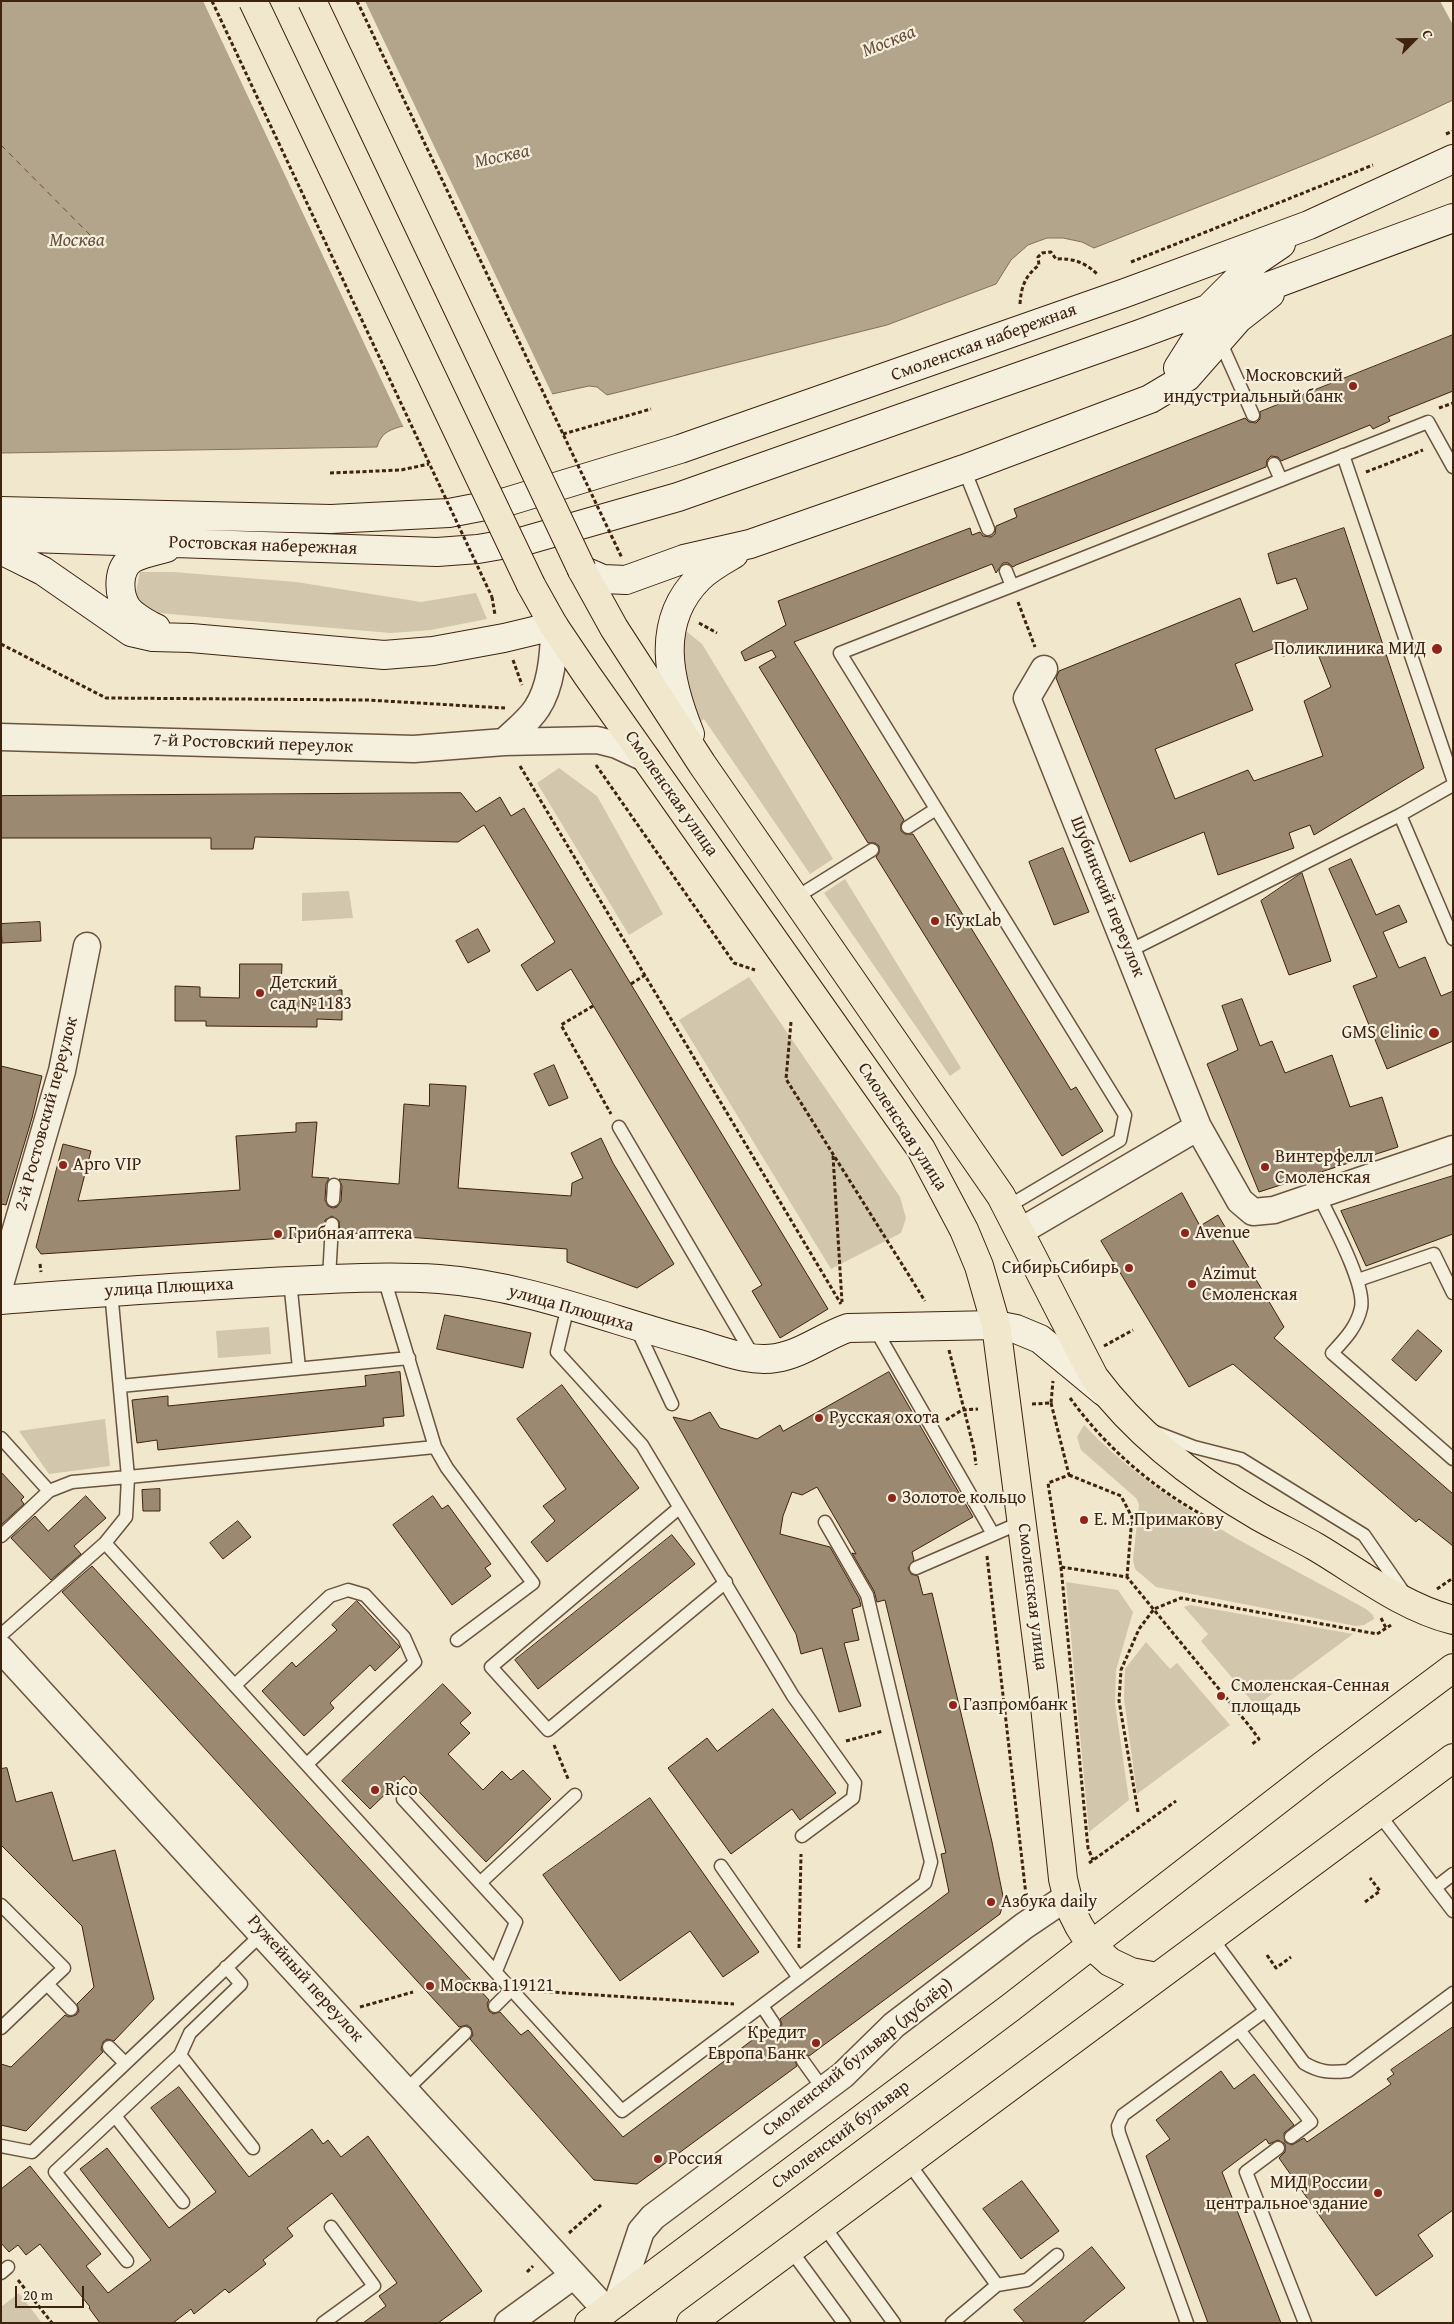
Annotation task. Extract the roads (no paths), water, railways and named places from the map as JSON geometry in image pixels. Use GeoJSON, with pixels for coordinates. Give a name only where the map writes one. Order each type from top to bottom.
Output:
{"type":"FeatureCollection","features":[{"type":"Feature","properties":{"kind":"main road","name":"Смоленская улица"},"geometry":{"type":"LineString","coordinates":[[253,1],[531,586],[554,626],[921,1149],[964,1230],[979,1266],[996,1325],[1043,1687],[1059,1849],[1067,1897],[1078,1926],[1091,1945],[1110,1962],[1130,1972],[1157,1977]]}},
{"type":"Feature","properties":{"kind":"main road"},"geometry":{"type":"LineString","coordinates":[[312,1],[582,570],[614,628],[702,764],[1007,1207],[1021,1231],[1084,1358],[1108,1396],[1135,1424],[1198,1478],[1258,1516],[1314,1545],[1414,1607],[1453,1620]]}},
{"type":"Feature","properties":{"kind":"main road","name":"Смоленская набережная"},"geometry":{"type":"LineString","coordinates":[[506,502],[690,446],[974,347],[1308,225],[1449,147]]}},
{"type":"Feature","properties":{"kind":"main road"},"geometry":{"type":"LineString","coordinates":[[1120,341],[1453,218]]}},
{"type":"Feature","properties":{"kind":"main road"},"geometry":{"type":"LineString","coordinates":[[1150,398],[1171,378],[1185,360],[1198,338],[1208,309],[1256,262],[1308,225]]}},
{"type":"Feature","properties":{"kind":"main road"},"geometry":{"type":"LineString","coordinates":[[582,570],[603,579],[626,580],[684,559],[750,544],[964,468],[1150,398],[1187,377],[1238,320],[1266,297],[1296,277]]}},
{"type":"Feature","properties":{"kind":"main road"},"geometry":{"type":"LineString","coordinates":[[1120,341],[1142,338],[1158,340],[1165,345],[1172,354],[1174,365],[1171,378]]}},
{"type":"Feature","properties":{"kind":"main road","name":"Ростовская набережная"},"geometry":{"type":"LineString","coordinates":[[1,537],[436,552],[478,549],[524,541],[678,497],[1120,341]]}},
{"type":"Feature","properties":{"kind":"main road","name":"Ростовская набережная"},"geometry":{"type":"LineString","coordinates":[[1,511],[331,519],[449,513],[506,502]]}},
{"type":"Feature","properties":{"kind":"main road"},"geometry":{"type":"LineString","coordinates":[[187,543],[146,553],[131,560],[122,572],[120,588],[128,609],[153,627],[191,638]]}},
{"type":"Feature","properties":{"kind":"main road"},"geometry":{"type":"LineString","coordinates":[[702,764],[676,699],[669,664],[670,637],[677,610],[694,584],[714,566],[750,544]]}},
{"type":"Feature","properties":{"kind":"main road"},"geometry":{"type":"LineString","coordinates":[[1,550],[43,571],[131,632],[153,637],[191,638],[384,655],[432,650],[504,638],[554,626]]}},
{"type":"Feature","properties":{"kind":"main road","name":"улица Плющиха"},"geometry":{"type":"LineString","coordinates":[[1,1300],[111,1291],[329,1279],[440,1279],[488,1286],[568,1306],[636,1327],[755,1359],[776,1358],[794,1353],[831,1334],[848,1328],[996,1325],[1016,1329],[1040,1340],[1108,1396]]}},
{"type":"Feature","properties":{"kind":"main road"},"geometry":{"type":"LineString","coordinates":[[1091,1945],[1322,1766],[1453,1668]]}},
{"type":"Feature","properties":{"kind":"main road"},"geometry":{"type":"LineString","coordinates":[[691,2323],[1453,1758]]}},
{"type":"Feature","properties":{"kind":"main road","name":"Смоленский бульвар"},"geometry":{"type":"LineString","coordinates":[[604,2312],[1091,1945]]}},
{"type":"Feature","properties":{"kind":"street"},"geometry":{"type":"LineString","coordinates":[[504,742],[536,710],[540,702],[552,666],[554,626]]}},
{"type":"Feature","properties":{"kind":"street","name":"Шубинский переулок"},"geometry":{"type":"LineString","coordinates":[[1044,669],[1027,698],[1198,1127],[1240,1201],[1253,1212],[1274,1210],[1319,1196]]}},
{"type":"Feature","properties":{"kind":"street","name":"7-й Ростовский переулок"},"geometry":{"type":"LineString","coordinates":[[1,737],[414,749],[504,742],[597,740],[617,745],[647,759]]}},
{"type":"Feature","properties":{"kind":"street","name":"2-й Ростовский переулок"},"geometry":{"type":"LineString","coordinates":[[1,1281],[6,1240],[62,1071],[87,946]]}},
{"type":"Feature","properties":{"kind":"street"},"geometry":{"type":"LineString","coordinates":[[1021,1231],[1198,1127]]}},
{"type":"Feature","properties":{"kind":"street"},"geometry":{"type":"LineString","coordinates":[[1319,1196],[1453,1149]]}},
{"type":"Feature","properties":{"kind":"street","name":"Ружейный переулок"},"geometry":{"type":"LineString","coordinates":[[1,1649],[406,2090],[574,2275],[604,2312]]}},
{"type":"Feature","properties":{"kind":"street","name":"Смоленский бульвар (дублёр)"},"geometry":{"type":"LineString","coordinates":[[604,2312],[641,2231],[653,2217],[842,2075],[894,2025],[1024,1926],[1067,1897]]}},
{"type":"Feature","properties":{"kind":"street"},"geometry":{"type":"LineString","coordinates":[[508,2323],[574,2275]]}},
{"type":"Feature","properties":{"kind":"lane"},"geometry":{"type":"LineString","coordinates":[[1220,340],[1253,415]]}},
{"type":"Feature","properties":{"kind":"lane"},"geometry":{"type":"LineString","coordinates":[[1007,1207],[1120,1140],[1125,1115],[840,653],[1428,422],[1453,467]]}},
{"type":"Feature","properties":{"kind":"lane"},"geometry":{"type":"LineString","coordinates":[[1343,455],[1453,779]]}},
{"type":"Feature","properties":{"kind":"lane"},"geometry":{"type":"LineString","coordinates":[[1274,464],[1281,480]]}},
{"type":"Feature","properties":{"kind":"lane"},"geometry":{"type":"LineString","coordinates":[[964,468],[988,529]]}},
{"type":"Feature","properties":{"kind":"lane"},"geometry":{"type":"LineString","coordinates":[[1006,571],[1012,586]]}},
{"type":"Feature","properties":{"kind":"lane"},"geometry":{"type":"LineString","coordinates":[[1129,951],[1400,815],[1453,785]]}},
{"type":"Feature","properties":{"kind":"lane"},"geometry":{"type":"LineString","coordinates":[[908,826],[936,809]]}},
{"type":"Feature","properties":{"kind":"lane"},"geometry":{"type":"LineString","coordinates":[[1400,815],[1453,939]]}},
{"type":"Feature","properties":{"kind":"lane"},"geometry":{"type":"LineString","coordinates":[[795,898],[872,850]]}},
{"type":"Feature","properties":{"kind":"lane"},"geometry":{"type":"LineString","coordinates":[[619,1127],[755,1359]]}},
{"type":"Feature","properties":{"kind":"lane"},"geometry":{"type":"LineString","coordinates":[[334,1185],[334,1200]]}},
{"type":"Feature","properties":{"kind":"lane"},"geometry":{"type":"LineString","coordinates":[[1319,1196],[1358,1280],[1362,1307],[1353,1330],[1332,1354],[1453,1459]]}},
{"type":"Feature","properties":{"kind":"lane"},"geometry":{"type":"LineString","coordinates":[[329,1279],[332,1224]]}},
{"type":"Feature","properties":{"kind":"lane"},"geometry":{"type":"LineString","coordinates":[[1358,1280],[1434,1254],[1453,1294]]}},
{"type":"Feature","properties":{"kind":"lane"},"geometry":{"type":"LineString","coordinates":[[384,1278],[435,1447],[447,1468],[533,1583],[457,1640]]}},
{"type":"Feature","properties":{"kind":"lane"},"geometry":{"type":"LineString","coordinates":[[290,1281],[299,1368]]}},
{"type":"Feature","properties":{"kind":"lane"},"geometry":{"type":"LineString","coordinates":[[1,1635],[105,1543],[126,1517],[128,1477],[111,1291]]}},
{"type":"Feature","properties":{"kind":"lane"},"geometry":{"type":"LineString","coordinates":[[568,1306],[556,1352],[642,1445],[793,1696],[855,1783],[853,1798],[802,1836]]}},
{"type":"Feature","properties":{"kind":"lane"},"geometry":{"type":"LineString","coordinates":[[874,1326],[932,1428],[989,1536]]}},
{"type":"Feature","properties":{"kind":"lane"},"geometry":{"type":"LineString","coordinates":[[636,1327],[672,1404]]}},
{"type":"Feature","properties":{"kind":"lane"},"geometry":{"type":"LineString","coordinates":[[120,1386],[409,1358]]}},
{"type":"Feature","properties":{"kind":"lane"},"geometry":{"type":"LineString","coordinates":[[1135,1424],[1194,1447],[1241,1459],[1364,1535],[1414,1607]]}},
{"type":"Feature","properties":{"kind":"lane"},"geometry":{"type":"LineString","coordinates":[[1,1438],[49,1491]]}},
{"type":"Feature","properties":{"kind":"lane"},"geometry":{"type":"LineString","coordinates":[[1,1536],[49,1491],[72,1482],[435,1447]]}},
{"type":"Feature","properties":{"kind":"lane"},"geometry":{"type":"LineString","coordinates":[[679,1508],[491,1667],[548,1730],[726,1582]]}},
{"type":"Feature","properties":{"kind":"lane"},"geometry":{"type":"LineString","coordinates":[[105,1543],[622,2111],[925,1883],[931,1862],[872,1593],[825,1522]]}},
{"type":"Feature","properties":{"kind":"lane"},"geometry":{"type":"LineString","coordinates":[[916,1568],[1022,1522]]}},
{"type":"Feature","properties":{"kind":"lane"},"geometry":{"type":"LineString","coordinates":[[235,1685],[330,1596],[348,1590],[365,1595],[404,1637],[415,1662],[307,1764]]}},
{"type":"Feature","properties":{"kind":"lane"},"geometry":{"type":"LineString","coordinates":[[480,1882],[575,1795]]}},
{"type":"Feature","properties":{"kind":"lane"},"geometry":{"type":"LineString","coordinates":[[403,1799],[516,1922],[496,1971]]}},
{"type":"Feature","properties":{"kind":"lane"},"geometry":{"type":"LineString","coordinates":[[1378,1814],[1453,1911]]}},
{"type":"Feature","properties":{"kind":"lane"},"geometry":{"type":"LineString","coordinates":[[721,1866],[799,1978]]}},
{"type":"Feature","properties":{"kind":"lane"},"geometry":{"type":"LineString","coordinates":[[1435,1888],[1453,1874]]}},
{"type":"Feature","properties":{"kind":"lane"},"geometry":{"type":"LineString","coordinates":[[1,1905],[64,1968],[1,2028]]}},
{"type":"Feature","properties":{"kind":"lane"},"geometry":{"type":"LineString","coordinates":[[1,2146],[32,2152],[263,1933]]}},
{"type":"Feature","properties":{"kind":"lane"},"geometry":{"type":"LineString","coordinates":[[1211,1937],[1304,2063],[1317,2070],[1331,2073],[1348,2071],[1453,1993]]}},
{"type":"Feature","properties":{"kind":"lane"},"geometry":{"type":"LineString","coordinates":[[127,2261],[55,2172],[180,2055],[190,2032],[241,1984],[226,1967]]}},
{"type":"Feature","properties":{"kind":"lane"},"geometry":{"type":"LineString","coordinates":[[47,1984],[72,2009]]}},
{"type":"Feature","properties":{"kind":"lane"},"geometry":{"type":"LineString","coordinates":[[495,2006],[512,1989]]}},
{"type":"Feature","properties":{"kind":"lane"},"geometry":{"type":"LineString","coordinates":[[762,2006],[774,2024]]}},
{"type":"Feature","properties":{"kind":"lane"},"geometry":{"type":"LineString","coordinates":[[1187,2323],[1118,2126],[1123,2115],[1265,2011]]}},
{"type":"Feature","properties":{"kind":"lane"},"geometry":{"type":"LineString","coordinates":[[1239,2030],[1311,2122],[1291,2137]]}},
{"type":"Feature","properties":{"kind":"lane"},"geometry":{"type":"LineString","coordinates":[[406,2090],[465,2033]]}},
{"type":"Feature","properties":{"kind":"lane"},"geometry":{"type":"LineString","coordinates":[[109,2047],[125,2063]]}},
{"type":"Feature","properties":{"kind":"lane"},"geometry":{"type":"LineString","coordinates":[[180,2055],[252,2148]]}},
{"type":"Feature","properties":{"kind":"lane"},"geometry":{"type":"LineString","coordinates":[[803,2061],[824,2089]]}},
{"type":"Feature","properties":{"kind":"lane"},"geometry":{"type":"LineString","coordinates":[[115,2116],[183,2202]]}},
{"type":"Feature","properties":{"kind":"lane"},"geometry":{"type":"LineString","coordinates":[[1278,2148],[1246,2172],[1305,2323]]}},
{"type":"Feature","properties":{"kind":"lane"},"geometry":{"type":"LineString","coordinates":[[908,2162],[998,2285]]}},
{"type":"Feature","properties":{"kind":"lane"},"geometry":{"type":"LineString","coordinates":[[823,2225],[894,2323]]}},
{"type":"Feature","properties":{"kind":"lane"},"geometry":{"type":"LineString","coordinates":[[323,2323],[374,2286],[331,2227]]}},
{"type":"Feature","properties":{"kind":"lane"},"geometry":{"type":"LineString","coordinates":[[790,2249],[844,2323]]}},
{"type":"Feature","properties":{"kind":"lane"},"geometry":{"type":"LineString","coordinates":[[952,2323],[998,2285],[1027,2280],[1057,2255]]}},
{"type":"Feature","properties":{"kind":"water","name":"Москва"},"geometry":{"type":"Polygon","coordinates":[[[1,1],[1453,1],[1453,100],[1320,159],[1094,248],[1082,242],[1063,238],[1047,238],[1028,245],[1011,260],[996,284],[887,325],[607,395],[597,387],[589,386],[399,427],[385,434],[380,439],[377,447],[1,453],[1,1]]]}},
{"type":"Feature","properties":{"kind":"place","name":"Московский индустриальный банк"},"geometry":{"type":"Point","coordinates":[1353,386]}},
{"type":"Feature","properties":{"kind":"place","name":"Поликлиника МИД"},"geometry":{"type":"Point","coordinates":[1437,649]}},
{"type":"Feature","properties":{"kind":"place","name":"КукLab"},"geometry":{"type":"Point","coordinates":[935,921]}},
{"type":"Feature","properties":{"kind":"place","name":"Детский сад №1183"},"geometry":{"type":"Point","coordinates":[260,993]}},
{"type":"Feature","properties":{"kind":"place","name":"GMS Clinic"},"geometry":{"type":"Point","coordinates":[1434,1033]}},
{"type":"Feature","properties":{"kind":"place","name":"Арго VIP"},"geometry":{"type":"Point","coordinates":[63,1165]}},
{"type":"Feature","properties":{"kind":"place","name":"Винтерфелл Смоленская"},"geometry":{"type":"Point","coordinates":[1265,1167]}},
{"type":"Feature","properties":{"kind":"place","name":"Avenue"},"geometry":{"type":"Point","coordinates":[1185,1233]}},
{"type":"Feature","properties":{"kind":"place","name":"Грибная аптека"},"geometry":{"type":"Point","coordinates":[278,1234]}},
{"type":"Feature","properties":{"kind":"place","name":"СибирьСибирь"},"geometry":{"type":"Point","coordinates":[1129,1268]}},
{"type":"Feature","properties":{"kind":"place","name":"Azimut Смоленская"},"geometry":{"type":"Point","coordinates":[1192,1284]}},
{"type":"Feature","properties":{"kind":"place","name":"Русская охота"},"geometry":{"type":"Point","coordinates":[819,1418]}},
{"type":"Feature","properties":{"kind":"place","name":"Золотое кольцо"},"geometry":{"type":"Point","coordinates":[892,1498]}},
{"type":"Feature","properties":{"kind":"place","name":"Е. М. Примакову"},"geometry":{"type":"Point","coordinates":[1084,1520]}},
{"type":"Feature","properties":{"kind":"place","name":"Смоленская-Сенная площадь"},"geometry":{"type":"Point","coordinates":[1221,1696]}},
{"type":"Feature","properties":{"kind":"place","name":"Газпромбанк"},"geometry":{"type":"Point","coordinates":[953,1705]}},
{"type":"Feature","properties":{"kind":"place","name":"Rico"},"geometry":{"type":"Point","coordinates":[375,1790]}},
{"type":"Feature","properties":{"kind":"place","name":"Азбука daily"},"geometry":{"type":"Point","coordinates":[991,1902]}},
{"type":"Feature","properties":{"kind":"place","name":"Москва 119121"},"geometry":{"type":"Point","coordinates":[430,1986]}},
{"type":"Feature","properties":{"kind":"place","name":"Кредит Европа Банк"},"geometry":{"type":"Point","coordinates":[816,2043]}},
{"type":"Feature","properties":{"kind":"place","name":"Россия"},"geometry":{"type":"Point","coordinates":[658,2159]}},
{"type":"Feature","properties":{"kind":"place","name":"МИД России центральное здание"},"geometry":{"type":"Point","coordinates":[1378,2193]}}]}
